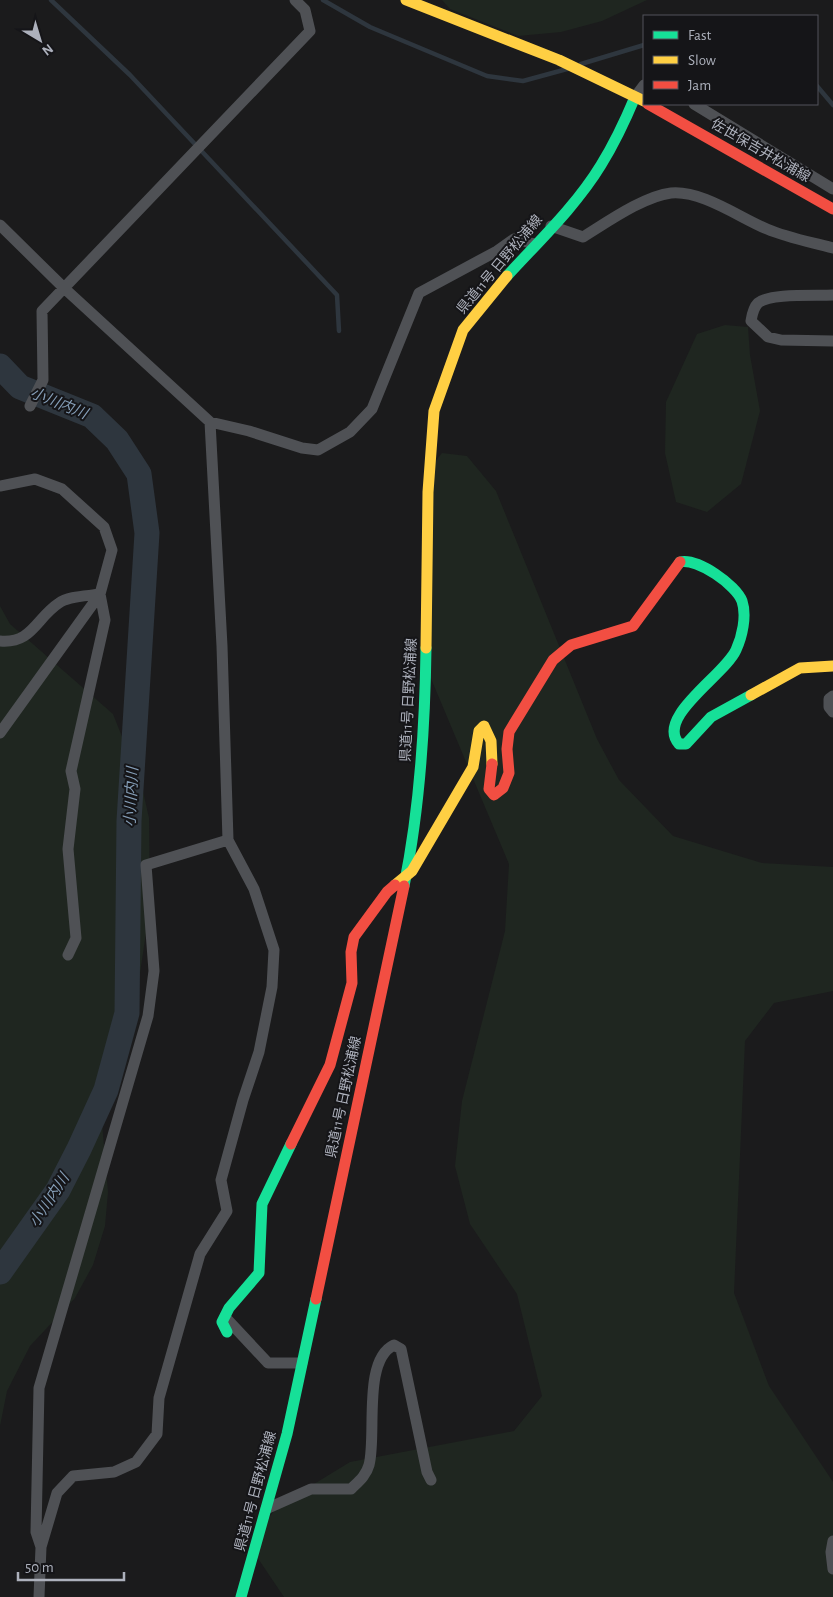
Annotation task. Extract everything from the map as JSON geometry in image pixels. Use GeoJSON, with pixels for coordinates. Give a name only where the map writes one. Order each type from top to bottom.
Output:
{"type":"FeatureCollection","features":[{"type":"Feature","properties":{"kind":"main road"},"geometry":{"type":"LineString","coordinates":[[406,0],[559,60],[640,99]]}},
{"type":"Feature","properties":{"kind":"main road","name":"県道11号 日野松浦線"},"geometry":{"type":"LineString","coordinates":[[242,1597],[287,1434],[412,847],[425,708],[428,492],[434,411],[463,330],[484,302],[578,197],[600,167],[640,99]]}},
{"type":"Feature","properties":{"kind":"main road","name":"佐世保吉井松浦線"},"geometry":{"type":"LineString","coordinates":[[650,105],[833,209]]}},
{"type":"Feature","properties":{"kind":"main road"},"geometry":{"type":"LineString","coordinates":[[227,1332],[222,1322],[225,1316],[259,1273],[262,1204],[330,1065],[352,983],[351,952],[354,937],[387,892],[412,872],[474,767],[479,731],[484,726],[489,735],[493,756],[489,789],[494,795],[508,781],[510,769],[508,734],[549,666],[565,649],[574,644],[622,632],[633,626],[678,562],[687,560],[718,578],[741,599],[743,616],[740,641],[734,657],[680,714],[672,728],[673,737],[679,744],[686,744],[711,717],[800,668],[833,666]]}},
{"type":"Feature","properties":{"kind":"street"},"geometry":{"type":"LineString","coordinates":[[30,406],[43,380],[42,311],[310,32],[305,10],[295,0]]}},
{"type":"Feature","properties":{"kind":"street"},"geometry":{"type":"LineString","coordinates":[[696,105],[833,189]]}},
{"type":"Feature","properties":{"kind":"street"},"geometry":{"type":"LineString","coordinates":[[551,226],[582,237],[637,205],[671,193],[719,204],[767,229],[833,248]]}},
{"type":"Feature","properties":{"kind":"street"},"geometry":{"type":"LineString","coordinates":[[0,225],[64,288],[210,422],[249,431],[302,448],[318,450],[350,432],[372,409],[419,293],[497,251],[514,238],[535,244]]}},
{"type":"Feature","properties":{"kind":"street"},"geometry":{"type":"LineString","coordinates":[[833,295],[769,298],[759,303],[754,310],[751,322],[768,337],[781,340],[833,341]]}},
{"type":"Feature","properties":{"kind":"street"},"geometry":{"type":"LineString","coordinates":[[39,1597],[41,1547],[57,1493],[73,1476],[114,1472],[136,1462],[157,1434],[159,1398],[200,1254],[227,1211],[221,1180],[243,1100],[259,1052],[272,987],[274,950],[254,889],[228,840],[222,637],[210,422]]}},
{"type":"Feature","properties":{"kind":"street"},"geometry":{"type":"LineString","coordinates":[[0,486],[35,479],[62,489],[104,527],[112,550],[100,594],[0,733]]}},
{"type":"Feature","properties":{"kind":"street"},"geometry":{"type":"LineString","coordinates":[[0,641],[14,642],[29,634],[60,601],[100,594]]}},
{"type":"Feature","properties":{"kind":"street"},"geometry":{"type":"LineString","coordinates":[[68,955],[76,938],[68,849],[75,789],[71,771],[105,620],[100,594]]}},
{"type":"Feature","properties":{"kind":"street"},"geometry":{"type":"LineString","coordinates":[[833,696],[828,699],[829,707],[833,712]]}},
{"type":"Feature","properties":{"kind":"street"},"geometry":{"type":"LineString","coordinates":[[41,1547],[36,1532],[38,1388],[148,1016],[154,971],[146,865],[228,840]]}},
{"type":"Feature","properties":{"kind":"street"},"geometry":{"type":"LineString","coordinates":[[225,1316],[268,1363],[302,1363]]}},
{"type":"Feature","properties":{"kind":"street"},"geometry":{"type":"LineString","coordinates":[[266,1509],[311,1489],[350,1489],[363,1478],[369,1466],[373,1434],[374,1384],[377,1370],[388,1348],[394,1345],[401,1349],[427,1472],[432,1480]]}},
{"type":"Feature","properties":{"kind":"street"},"geometry":{"type":"LineString","coordinates":[[833,1540],[831,1552],[833,1568]]}},
{"type":"Feature","properties":{"kind":"shaded area"},"geometry":{"type":"Polygon","coordinates":[[[442,0],[647,0],[602,21],[561,32],[518,36],[450,9],[442,0]]]}},
{"type":"Feature","properties":{"kind":"shaded area"},"geometry":{"type":"Polygon","coordinates":[[[725,325],[748,327],[750,355],[760,411],[741,484],[707,512],[676,502],[665,453],[666,402],[697,334],[725,325]]]}},
{"type":"Feature","properties":{"kind":"shaded area"},"geometry":{"type":"Polygon","coordinates":[[[442,453],[467,456],[496,491],[597,739],[619,780],[673,836],[762,863],[833,867],[833,991],[774,1003],[745,1041],[734,1293],[769,1386],[833,1482],[833,1597],[284,1597],[257,1557],[260,1529],[278,1506],[350,1462],[514,1431],[542,1396],[517,1294],[470,1224],[455,1166],[462,1101],[505,931],[509,864],[424,662],[429,469],[442,453]]]}},
{"type":"Feature","properties":{"kind":"shaded area"},"geometry":{"type":"Polygon","coordinates":[[[0,606],[10,624],[113,714],[142,787],[149,818],[150,906],[139,980],[110,1038],[99,1089],[108,1192],[105,1226],[93,1265],[75,1298],[30,1346],[7,1391],[0,1426],[0,606]]]}},
{"type":"Feature","properties":{"kind":"waterway"},"geometry":{"type":"LineString","coordinates":[[51,0],[130,75],[337,295],[339,331]]}},
{"type":"Feature","properties":{"kind":"waterway"},"geometry":{"type":"LineString","coordinates":[[323,0],[370,27],[487,76],[523,81],[567,69]]}},
{"type":"Feature","properties":{"kind":"waterway"},"geometry":{"type":"LineString","coordinates":[[581,64],[643,45]]}},
{"type":"Feature","properties":{"kind":"waterway"},"geometry":{"type":"LineString","coordinates":[[818,87],[833,105]]}},
{"type":"Feature","properties":{"kind":"waterway","name":"小川内川"},"geometry":{"type":"LineString","coordinates":[[0,366],[20,387],[92,416],[117,440],[139,474],[147,533],[129,821],[127,1013],[106,1090],[79,1149],[58,1190],[0,1272]]}},
{"type":"Feature","properties":{"kind":"traffic: fast"},"geometry":{"type":"LineString","coordinates":[[507,276],[557,223],[591,180],[615,141],[635,97]]}},
{"type":"Feature","properties":{"kind":"traffic: fast"},"geometry":{"type":"LineString","coordinates":[[680,562],[688,562],[706,568],[732,588],[742,601],[744,620],[736,650],[719,671],[694,696],[676,721],[674,733],[679,744],[686,744],[711,717],[751,695]]}},
{"type":"Feature","properties":{"kind":"traffic: fast"},"geometry":{"type":"LineString","coordinates":[[404,886],[414,827],[421,767],[426,648]]}},
{"type":"Feature","properties":{"kind":"traffic: fast"},"geometry":{"type":"LineString","coordinates":[[227,1332],[222,1322],[229,1308],[259,1273],[262,1204],[291,1144]]}},
{"type":"Feature","properties":{"kind":"traffic: fast"},"geometry":{"type":"LineString","coordinates":[[241,1597],[287,1434],[316,1299]]}},
{"type":"Feature","properties":{"kind":"traffic: slow"},"geometry":{"type":"LineString","coordinates":[[406,0],[559,60],[643,101]]}},
{"type":"Feature","properties":{"kind":"traffic: slow"},"geometry":{"type":"LineString","coordinates":[[426,648],[428,492],[434,411],[463,330],[507,276]]}},
{"type":"Feature","properties":{"kind":"traffic: slow"},"geometry":{"type":"LineString","coordinates":[[751,695],[800,668],[833,666]]}},
{"type":"Feature","properties":{"kind":"traffic: slow"},"geometry":{"type":"LineString","coordinates":[[395,885],[412,871],[473,767],[479,731],[484,726],[491,741],[492,764]]}},
{"type":"Feature","properties":{"kind":"traffic: jam"},"geometry":{"type":"LineString","coordinates":[[650,105],[833,209]]}},
{"type":"Feature","properties":{"kind":"traffic: jam"},"geometry":{"type":"LineString","coordinates":[[492,764],[489,789],[494,795],[503,788],[509,773],[507,749],[509,732],[553,660],[571,645],[633,626],[680,562]]}},
{"type":"Feature","properties":{"kind":"traffic: jam"},"geometry":{"type":"LineString","coordinates":[[291,1144],[330,1065],[352,983],[351,952],[354,937],[387,892],[395,885]]}},
{"type":"Feature","properties":{"kind":"traffic: jam"},"geometry":{"type":"LineString","coordinates":[[316,1299],[404,886]]}}]}
